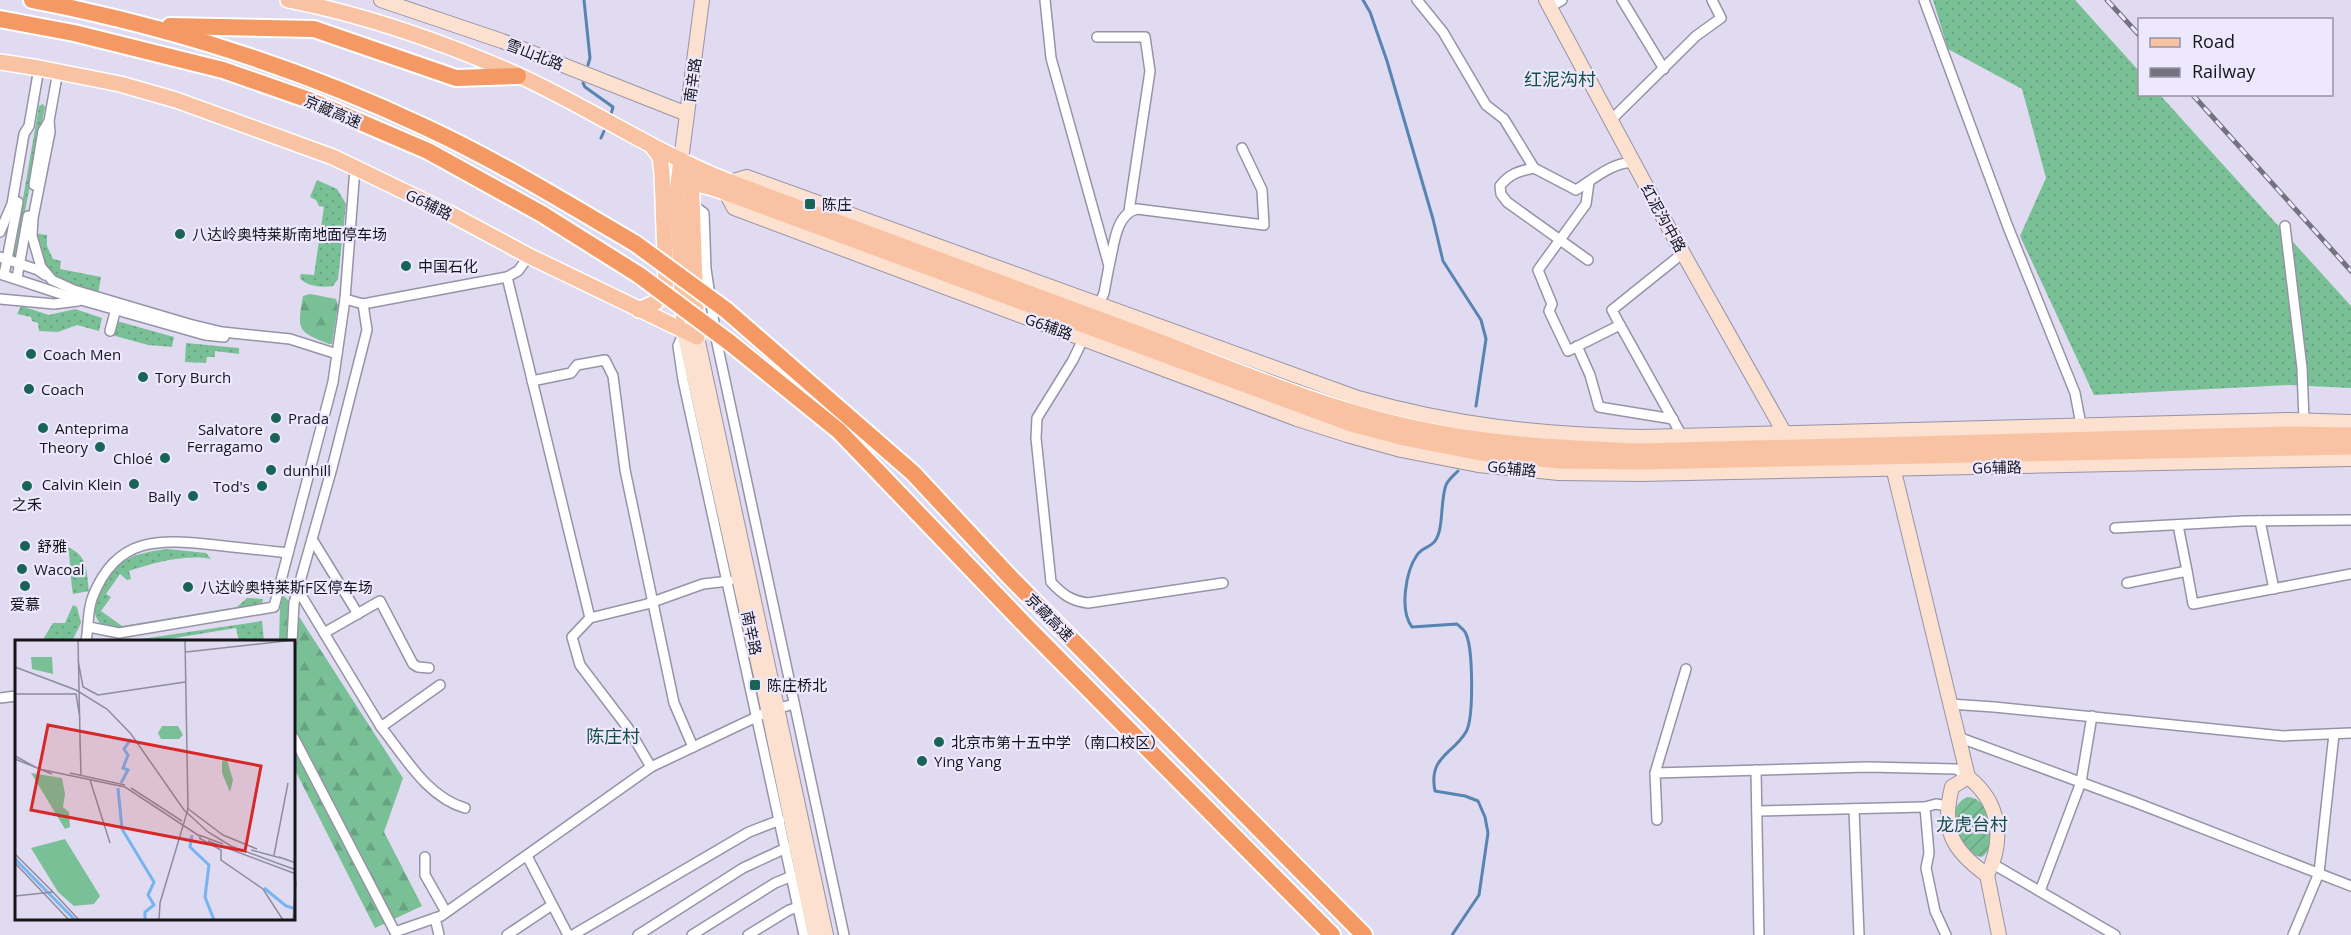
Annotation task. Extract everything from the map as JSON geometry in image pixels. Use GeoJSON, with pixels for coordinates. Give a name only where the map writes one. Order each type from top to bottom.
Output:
{"type":"FeatureCollection","features":[{"type":"Feature","properties":{"kind":"highway"},"geometry":{"type":"LineString","coordinates":[[32,0],[151,26],[314,29],[456,78],[518,76]]}},
{"type":"Feature","properties":{"kind":"highway","name":"京藏高速"},"geometry":{"type":"LineString","coordinates":[[0,19],[74,33],[223,70],[309,100],[417,147],[543,214],[639,275],[838,431],[1028,628],[1332,935]]}},
{"type":"Feature","properties":{"kind":"highway","name":"京藏高速"},"geometry":{"type":"LineString","coordinates":[[151,26],[315,80],[425,127],[540,186],[636,244],[726,310],[913,473],[1009,576],[1364,935]]}},
{"type":"Feature","properties":{"kind":"highway"},"geometry":{"type":"LineString","coordinates":[[0,29],[74,33]]}},
{"type":"Feature","properties":{"kind":"main road","name":"G6辅路"},"geometry":{"type":"LineString","coordinates":[[288,0],[367,20],[442,45],[518,76],[652,146],[688,169],[728,187],[1091,322],[1351,424],[1404,438],[1480,453],[1560,461],[1641,462],[1892,463],[2351,447]]}},
{"type":"Feature","properties":{"kind":"main road","name":"G6辅路"},"geometry":{"type":"LineString","coordinates":[[0,62],[120,84],[176,100],[261,130],[356,168],[449,213],[529,256],[691,334]]}},
{"type":"Feature","properties":{"kind":"main road"},"geometry":{"type":"LineString","coordinates":[[639,310],[657,302],[666,283],[662,173],[660,157],[652,146]]}},
{"type":"Feature","properties":{"kind":"main road"},"geometry":{"type":"LineString","coordinates":[[688,169],[692,204],[691,334]]}},
{"type":"Feature","properties":{"kind":"main road"},"geometry":{"type":"LineString","coordinates":[[688,169],[677,192],[691,334]]}},
{"type":"Feature","properties":{"kind":"main road","name":"G6辅路"},"geometry":{"type":"LineString","coordinates":[[1091,322],[1305,395],[1406,426],[1482,440],[1560,448],[1653,451],[2290,434],[2351,435]]}},
{"type":"Feature","properties":{"kind":"street","name":"雪山北路"},"geometry":{"type":"LineString","coordinates":[[381,0],[502,41],[687,114]]}},
{"type":"Feature","properties":{"kind":"street","name":"南辛路"},"geometry":{"type":"LineString","coordinates":[[688,169],[687,114],[702,0]]}},
{"type":"Feature","properties":{"kind":"street"},"geometry":{"type":"LineString","coordinates":[[1045,0],[1051,58],[1109,266]]}},
{"type":"Feature","properties":{"kind":"street"},"geometry":{"type":"LineString","coordinates":[[1417,0],[1443,32],[1486,105],[1504,119],[1534,168],[1576,190],[1625,162],[1634,163]]}},
{"type":"Feature","properties":{"kind":"street"},"geometry":{"type":"LineString","coordinates":[[1622,0],[1664,69]]}},
{"type":"Feature","properties":{"kind":"street"},"geometry":{"type":"LineString","coordinates":[[1611,120],[1696,36],[1721,18],[1712,0]]}},
{"type":"Feature","properties":{"kind":"street"},"geometry":{"type":"LineString","coordinates":[[1924,0],[2004,216],[2074,393],[2081,425]]}},
{"type":"Feature","properties":{"kind":"street","name":"红泥沟中路"},"geometry":{"type":"LineString","coordinates":[[1552,2],[1634,163],[1785,434]]}},
{"type":"Feature","properties":{"kind":"street"},"geometry":{"type":"LineString","coordinates":[[1097,37],[1145,37],[1150,71],[1129,211]]}},
{"type":"Feature","properties":{"kind":"street"},"geometry":{"type":"LineString","coordinates":[[0,232],[12,204],[24,134],[28,126],[39,68]]}},
{"type":"Feature","properties":{"kind":"street"},"geometry":{"type":"LineString","coordinates":[[52,280],[41,267],[32,236],[33,218],[50,132],[49,121],[58,71]]}},
{"type":"Feature","properties":{"kind":"street"},"geometry":{"type":"LineString","coordinates":[[17,278],[43,131],[49,121]]}},
{"type":"Feature","properties":{"kind":"street"},"geometry":{"type":"LineString","coordinates":[[28,126],[30,134],[2,274],[67,296],[102,305],[117,306]]}},
{"type":"Feature","properties":{"kind":"street"},"geometry":{"type":"LineString","coordinates":[[1223,583],[1088,603],[1075,601],[1062,593],[1051,582],[1036,438],[1037,418],[1073,360],[1104,293],[1122,216],[1137,209],[1264,225],[1262,190],[1242,148]]}},
{"type":"Feature","properties":{"kind":"street"},"geometry":{"type":"LineString","coordinates":[[89,627],[119,633],[274,607],[331,393],[345,299],[356,168]]}},
{"type":"Feature","properties":{"kind":"street"},"geometry":{"type":"LineString","coordinates":[[1534,168],[1520,171],[1506,178],[1500,186],[1501,194],[1507,202],[1588,260]]}},
{"type":"Feature","properties":{"kind":"street"},"geometry":{"type":"LineString","coordinates":[[1589,182],[1586,204],[1539,270],[1552,304],[1548,310],[1568,351],[1620,325]]}},
{"type":"Feature","properties":{"kind":"street","name":"G6辅路"},"geometry":{"type":"LineString","coordinates":[[728,187],[734,208],[1091,322],[1309,382],[1410,413],[1484,427],[1561,435],[1682,436],[2081,425],[2351,422]]}},
{"type":"Feature","properties":{"kind":"street"},"geometry":{"type":"LineString","coordinates":[[692,204],[704,213],[706,269],[723,343],[794,704],[844,935]]}},
{"type":"Feature","properties":{"kind":"street"},"geometry":{"type":"LineString","coordinates":[[2285,226],[2302,368],[2304,421]]}},
{"type":"Feature","properties":{"kind":"street"},"geometry":{"type":"LineString","coordinates":[[1682,436],[1612,310],[1683,253]]}},
{"type":"Feature","properties":{"kind":"street"},"geometry":{"type":"LineString","coordinates":[[345,299],[363,304],[507,278],[518,271],[529,256]]}},
{"type":"Feature","properties":{"kind":"street"},"geometry":{"type":"LineString","coordinates":[[4,258],[38,270],[52,280],[74,290],[205,335],[296,346],[336,359]]}},
{"type":"Feature","properties":{"kind":"street"},"geometry":{"type":"LineString","coordinates":[[507,278],[590,618]]}},
{"type":"Feature","properties":{"kind":"street"},"geometry":{"type":"LineString","coordinates":[[0,299],[54,304],[83,300]]}},
{"type":"Feature","properties":{"kind":"street"},"geometry":{"type":"LineString","coordinates":[[292,640],[294,603],[367,330],[363,304]]}},
{"type":"Feature","properties":{"kind":"street"},"geometry":{"type":"LineString","coordinates":[[110,330],[117,306]]}},
{"type":"Feature","properties":{"kind":"street","name":"南辛路"},"geometry":{"type":"LineString","coordinates":[[691,334],[768,712],[826,935]]}},
{"type":"Feature","properties":{"kind":"street","name":"南辛路"},"geometry":{"type":"LineString","coordinates":[[691,334],[768,712],[804,934]]}},
{"type":"Feature","properties":{"kind":"street"},"geometry":{"type":"LineString","coordinates":[[723,343],[691,334],[678,346],[679,357],[726,582],[768,712],[780,820],[804,934]]}},
{"type":"Feature","properties":{"kind":"street"},"geometry":{"type":"LineString","coordinates":[[1577,346],[1590,375],[1599,407],[1673,419]]}},
{"type":"Feature","properties":{"kind":"street"},"geometry":{"type":"LineString","coordinates":[[532,381],[571,373],[577,365],[605,360],[614,376],[625,470],[674,703],[693,747]]}},
{"type":"Feature","properties":{"kind":"street","name":"G6辅路"},"geometry":{"type":"LineString","coordinates":[[1892,463],[2351,459]]}},
{"type":"Feature","properties":{"kind":"street"},"geometry":{"type":"LineString","coordinates":[[1892,463],[1968,777]]}},
{"type":"Feature","properties":{"kind":"street"},"geometry":{"type":"LineString","coordinates":[[2115,528],[2260,521],[2351,520]]}},
{"type":"Feature","properties":{"kind":"street"},"geometry":{"type":"LineString","coordinates":[[2260,521],[2274,589]]}},
{"type":"Feature","properties":{"kind":"street"},"geometry":{"type":"LineString","coordinates":[[2178,525],[2193,604],[2351,574]]}},
{"type":"Feature","properties":{"kind":"street"},"geometry":{"type":"LineString","coordinates":[[312,539],[358,614]]}},
{"type":"Feature","properties":{"kind":"street"},"geometry":{"type":"LineString","coordinates":[[86,640],[90,604],[97,586],[114,561],[136,546],[148,543],[178,542],[288,553]]}},
{"type":"Feature","properties":{"kind":"street"},"geometry":{"type":"LineString","coordinates":[[2127,583],[2187,571]]}},
{"type":"Feature","properties":{"kind":"street"},"geometry":{"type":"LineString","coordinates":[[651,767],[628,728],[580,665],[572,637],[590,618],[653,602],[703,584],[740,580]]}},
{"type":"Feature","properties":{"kind":"street"},"geometry":{"type":"LineString","coordinates":[[298,590],[381,727],[432,790],[446,801],[465,808]]}},
{"type":"Feature","properties":{"kind":"street"},"geometry":{"type":"LineString","coordinates":[[324,633],[380,602],[413,664],[429,668]]}},
{"type":"Feature","properties":{"kind":"street"},"geometry":{"type":"LineString","coordinates":[[1657,820],[1655,773],[1686,669]]}},
{"type":"Feature","properties":{"kind":"street"},"geometry":{"type":"LineString","coordinates":[[381,727],[440,685]]}},
{"type":"Feature","properties":{"kind":"street"},"geometry":{"type":"LineString","coordinates":[[0,699],[15,696]]}},
{"type":"Feature","properties":{"kind":"street"},"geometry":{"type":"LineString","coordinates":[[296,742],[396,932],[446,912],[651,767],[768,712],[794,704]]}},
{"type":"Feature","properties":{"kind":"street"},"geometry":{"type":"LineString","coordinates":[[1950,704],[2283,736],[2351,733]]}},
{"type":"Feature","properties":{"kind":"street"},"geometry":{"type":"LineString","coordinates":[[2040,891],[2080,782],[2092,716]]}},
{"type":"Feature","properties":{"kind":"street"},"geometry":{"type":"LineString","coordinates":[[2293,935],[2319,873],[2334,734]]}},
{"type":"Feature","properties":{"kind":"street"},"geometry":{"type":"LineString","coordinates":[[1958,737],[2351,886]]}},
{"type":"Feature","properties":{"kind":"street"},"geometry":{"type":"LineString","coordinates":[[1655,773],[1868,767],[1956,769],[1982,788],[1997,819],[1997,835],[1990,870],[1998,935]]}},
{"type":"Feature","properties":{"kind":"street"},"geometry":{"type":"LineString","coordinates":[[1756,770],[1759,935]]}},
{"type":"Feature","properties":{"kind":"street"},"geometry":{"type":"LineString","coordinates":[[1968,777],[1952,787],[1947,806],[1948,823],[1954,842],[1965,859],[2040,891],[2115,935]]}},
{"type":"Feature","properties":{"kind":"street"},"geometry":{"type":"LineString","coordinates":[[1757,811],[1925,807],[1936,804],[1947,806]]}},
{"type":"Feature","properties":{"kind":"street"},"geometry":{"type":"LineString","coordinates":[[1925,807],[1929,853],[1926,868],[1935,911],[1946,935]]}},
{"type":"Feature","properties":{"kind":"street"},"geometry":{"type":"LineString","coordinates":[[1854,809],[1859,935]]}},
{"type":"Feature","properties":{"kind":"street"},"geometry":{"type":"LineString","coordinates":[[527,856],[570,935],[748,832],[780,820]]}},
{"type":"Feature","properties":{"kind":"street"},"geometry":{"type":"LineString","coordinates":[[638,935],[744,868],[786,848]]}},
{"type":"Feature","properties":{"kind":"street"},"geometry":{"type":"LineString","coordinates":[[425,857],[425,875],[446,912]]}},
{"type":"Feature","properties":{"kind":"street"},"geometry":{"type":"LineString","coordinates":[[692,935],[775,883],[792,876]]}},
{"type":"Feature","properties":{"kind":"street"},"geometry":{"type":"LineString","coordinates":[[507,935],[552,905]]}},
{"type":"Feature","properties":{"kind":"street"},"geometry":{"type":"LineString","coordinates":[[748,935],[789,910],[799,907]]}},
{"type":"Feature","properties":{"kind":"street"},"geometry":{"type":"LineString","coordinates":[[435,918],[439,935]]}},
{"type":"Feature","properties":{"kind":"green space"},"geometry":{"type":"Polygon","coordinates":[[[1933,0],[2075,0],[2138,70],[2138,96],[2161,96],[2351,306],[2351,388],[2289,385],[2094,395],[2020,236],[2046,178],[2022,89],[1948,49],[1933,0]]]}},
{"type":"Feature","properties":{"kind":"green space"},"geometry":{"type":"Polygon","coordinates":[[[43,104],[45,107],[16,258],[13,256],[39,106],[43,104]]]}},
{"type":"Feature","properties":{"kind":"green space"},"geometry":{"type":"Polygon","coordinates":[[[317,180],[337,189],[346,204],[338,279],[333,286],[324,287],[306,283],[300,278],[301,274],[314,275],[324,207],[319,206],[316,200],[310,197],[317,180]]]}},
{"type":"Feature","properties":{"kind":"green space"},"geometry":{"type":"Polygon","coordinates":[[[33,233],[47,235],[47,246],[53,259],[61,261],[60,269],[101,277],[98,294],[62,282],[54,276],[42,259],[33,233]]]}},
{"type":"Feature","properties":{"kind":"green space"},"geometry":{"type":"Polygon","coordinates":[[[310,294],[336,299],[338,306],[332,344],[311,336],[302,328],[300,316],[303,296],[310,294]]]}},
{"type":"Feature","properties":{"kind":"green space"},"geometry":{"type":"Polygon","coordinates":[[[21,306],[49,315],[75,309],[102,318],[99,331],[77,325],[58,332],[39,331],[38,323],[32,321],[31,317],[17,314],[21,306]]]}},
{"type":"Feature","properties":{"kind":"green space"},"geometry":{"type":"Polygon","coordinates":[[[117,321],[174,337],[172,347],[148,345],[112,335],[117,321]]]}},
{"type":"Feature","properties":{"kind":"green space"},"geometry":{"type":"Polygon","coordinates":[[[186,343],[239,348],[239,354],[215,351],[215,357],[207,357],[206,363],[185,362],[186,343]]]}},
{"type":"Feature","properties":{"kind":"green space"},"geometry":{"type":"Polygon","coordinates":[[[68,547],[80,555],[83,560],[87,571],[89,591],[73,594],[68,547]]]}},
{"type":"Feature","properties":{"kind":"green space"},"geometry":{"type":"Polygon","coordinates":[[[167,549],[206,553],[211,559],[180,558],[159,562],[129,571],[131,579],[127,580],[120,574],[106,594],[111,597],[101,611],[122,626],[237,607],[247,598],[263,599],[262,604],[118,629],[100,623],[96,616],[97,598],[106,579],[113,571],[126,560],[167,549]]]}},
{"type":"Feature","properties":{"kind":"green space"},"geometry":{"type":"Polygon","coordinates":[[[283,595],[403,778],[384,832],[422,906],[375,928],[296,772],[296,640],[279,640],[280,607],[283,595]]]}},
{"type":"Feature","properties":{"kind":"green space"},"geometry":{"type":"Polygon","coordinates":[[[73,605],[77,607],[81,623],[72,640],[43,640],[53,623],[65,623],[73,605]]]}},
{"type":"Feature","properties":{"kind":"green space"},"geometry":{"type":"Polygon","coordinates":[[[262,621],[264,640],[239,640],[236,628],[162,640],[135,640],[262,621]]]}},
{"type":"Feature","properties":{"kind":"green space"},"geometry":{"type":"Polygon","coordinates":[[[1967,797],[1976,799],[1983,805],[1991,822],[1991,842],[1988,851],[1982,857],[1968,854],[1955,824],[1956,809],[1967,797]]]}},
{"type":"Feature","properties":{"kind":"waterway"},"geometry":{"type":"LineString","coordinates":[[584,0],[590,58],[588,65]]}},
{"type":"Feature","properties":{"kind":"waterway"},"geometry":{"type":"LineString","coordinates":[[1363,0],[1370,12],[1387,61],[1443,261],[1481,320],[1486,339],[1476,406]]}},
{"type":"Feature","properties":{"kind":"waterway"},"geometry":{"type":"LineString","coordinates":[[583,83],[585,87],[613,107],[611,114]]}},
{"type":"Feature","properties":{"kind":"waterway"},"geometry":{"type":"LineString","coordinates":[[601,138],[604,131]]}},
{"type":"Feature","properties":{"kind":"waterway"},"geometry":{"type":"LineString","coordinates":[[1452,935],[1479,895],[1488,833],[1485,817],[1478,801],[1465,796],[1435,791],[1434,780],[1438,763],[1461,739],[1469,724],[1470,654],[1464,630],[1457,624],[1412,627],[1408,620],[1405,601],[1407,580],[1413,562],[1419,553],[1433,543],[1438,536],[1446,485],[1458,471]]}},
{"type":"Feature","properties":{"kind":"railway"},"geometry":{"type":"LineString","coordinates":[[2107,0],[2138,34]]}},
{"type":"Feature","properties":{"kind":"railway"},"geometry":{"type":"LineString","coordinates":[[2194,96],[2351,271]]}},
{"type":"Feature","properties":{"kind":"place","name":"陈庄"},"geometry":{"type":"Point","coordinates":[810,204]}},
{"type":"Feature","properties":{"kind":"place","name":"八达岭奥特莱斯南地面停车场"},"geometry":{"type":"Point","coordinates":[180,234]}},
{"type":"Feature","properties":{"kind":"place","name":"中国石化"},"geometry":{"type":"Point","coordinates":[406,266]}},
{"type":"Feature","properties":{"kind":"place","name":"Coach Men"},"geometry":{"type":"Point","coordinates":[31,354]}},
{"type":"Feature","properties":{"kind":"place","name":"Tory Burch"},"geometry":{"type":"Point","coordinates":[143,377]}},
{"type":"Feature","properties":{"kind":"place","name":"Coach"},"geometry":{"type":"Point","coordinates":[29,389]}},
{"type":"Feature","properties":{"kind":"place","name":"Prada"},"geometry":{"type":"Point","coordinates":[276,418]}},
{"type":"Feature","properties":{"kind":"place","name":"Anteprima"},"geometry":{"type":"Point","coordinates":[43,428]}},
{"type":"Feature","properties":{"kind":"place","name":"Salvatore Ferragamo"},"geometry":{"type":"Point","coordinates":[275,438]}},
{"type":"Feature","properties":{"kind":"place","name":"Theory"},"geometry":{"type":"Point","coordinates":[100,447]}},
{"type":"Feature","properties":{"kind":"place","name":"Chloé"},"geometry":{"type":"Point","coordinates":[165,458]}},
{"type":"Feature","properties":{"kind":"place","name":"dunhill"},"geometry":{"type":"Point","coordinates":[271,470]}},
{"type":"Feature","properties":{"kind":"place","name":"Calvin Klein"},"geometry":{"type":"Point","coordinates":[134,484]}},
{"type":"Feature","properties":{"kind":"place","name":"之禾"},"geometry":{"type":"Point","coordinates":[27,486]}},
{"type":"Feature","properties":{"kind":"place","name":"Tod's"},"geometry":{"type":"Point","coordinates":[262,486]}},
{"type":"Feature","properties":{"kind":"place","name":"Bally"},"geometry":{"type":"Point","coordinates":[193,496]}},
{"type":"Feature","properties":{"kind":"place","name":"舒雅"},"geometry":{"type":"Point","coordinates":[25,546]}},
{"type":"Feature","properties":{"kind":"place","name":"Wacoal"},"geometry":{"type":"Point","coordinates":[22,569]}},
{"type":"Feature","properties":{"kind":"place","name":"爱慕"},"geometry":{"type":"Point","coordinates":[25,586]}},
{"type":"Feature","properties":{"kind":"place","name":"八达岭奥特莱斯F区停车场"},"geometry":{"type":"Point","coordinates":[188,587]}},
{"type":"Feature","properties":{"kind":"place","name":"陈庄桥北"},"geometry":{"type":"Point","coordinates":[755,685]}},
{"type":"Feature","properties":{"kind":"place","name":"北京市第十五中学 （南口校区）"},"geometry":{"type":"Point","coordinates":[939,742]}},
{"type":"Feature","properties":{"kind":"place","name":"Ying Yang"},"geometry":{"type":"Point","coordinates":[922,761]}},
{"type":"Feature","properties":{"kind":"district","name":"红泥沟村"},"geometry":{"type":"Point","coordinates":[1560,79]}},
{"type":"Feature","properties":{"kind":"district","name":"陈庄村"},"geometry":{"type":"Point","coordinates":[613,736]}},
{"type":"Feature","properties":{"kind":"district","name":"龙虎台村"},"geometry":{"type":"Point","coordinates":[1972,824]}}]}
